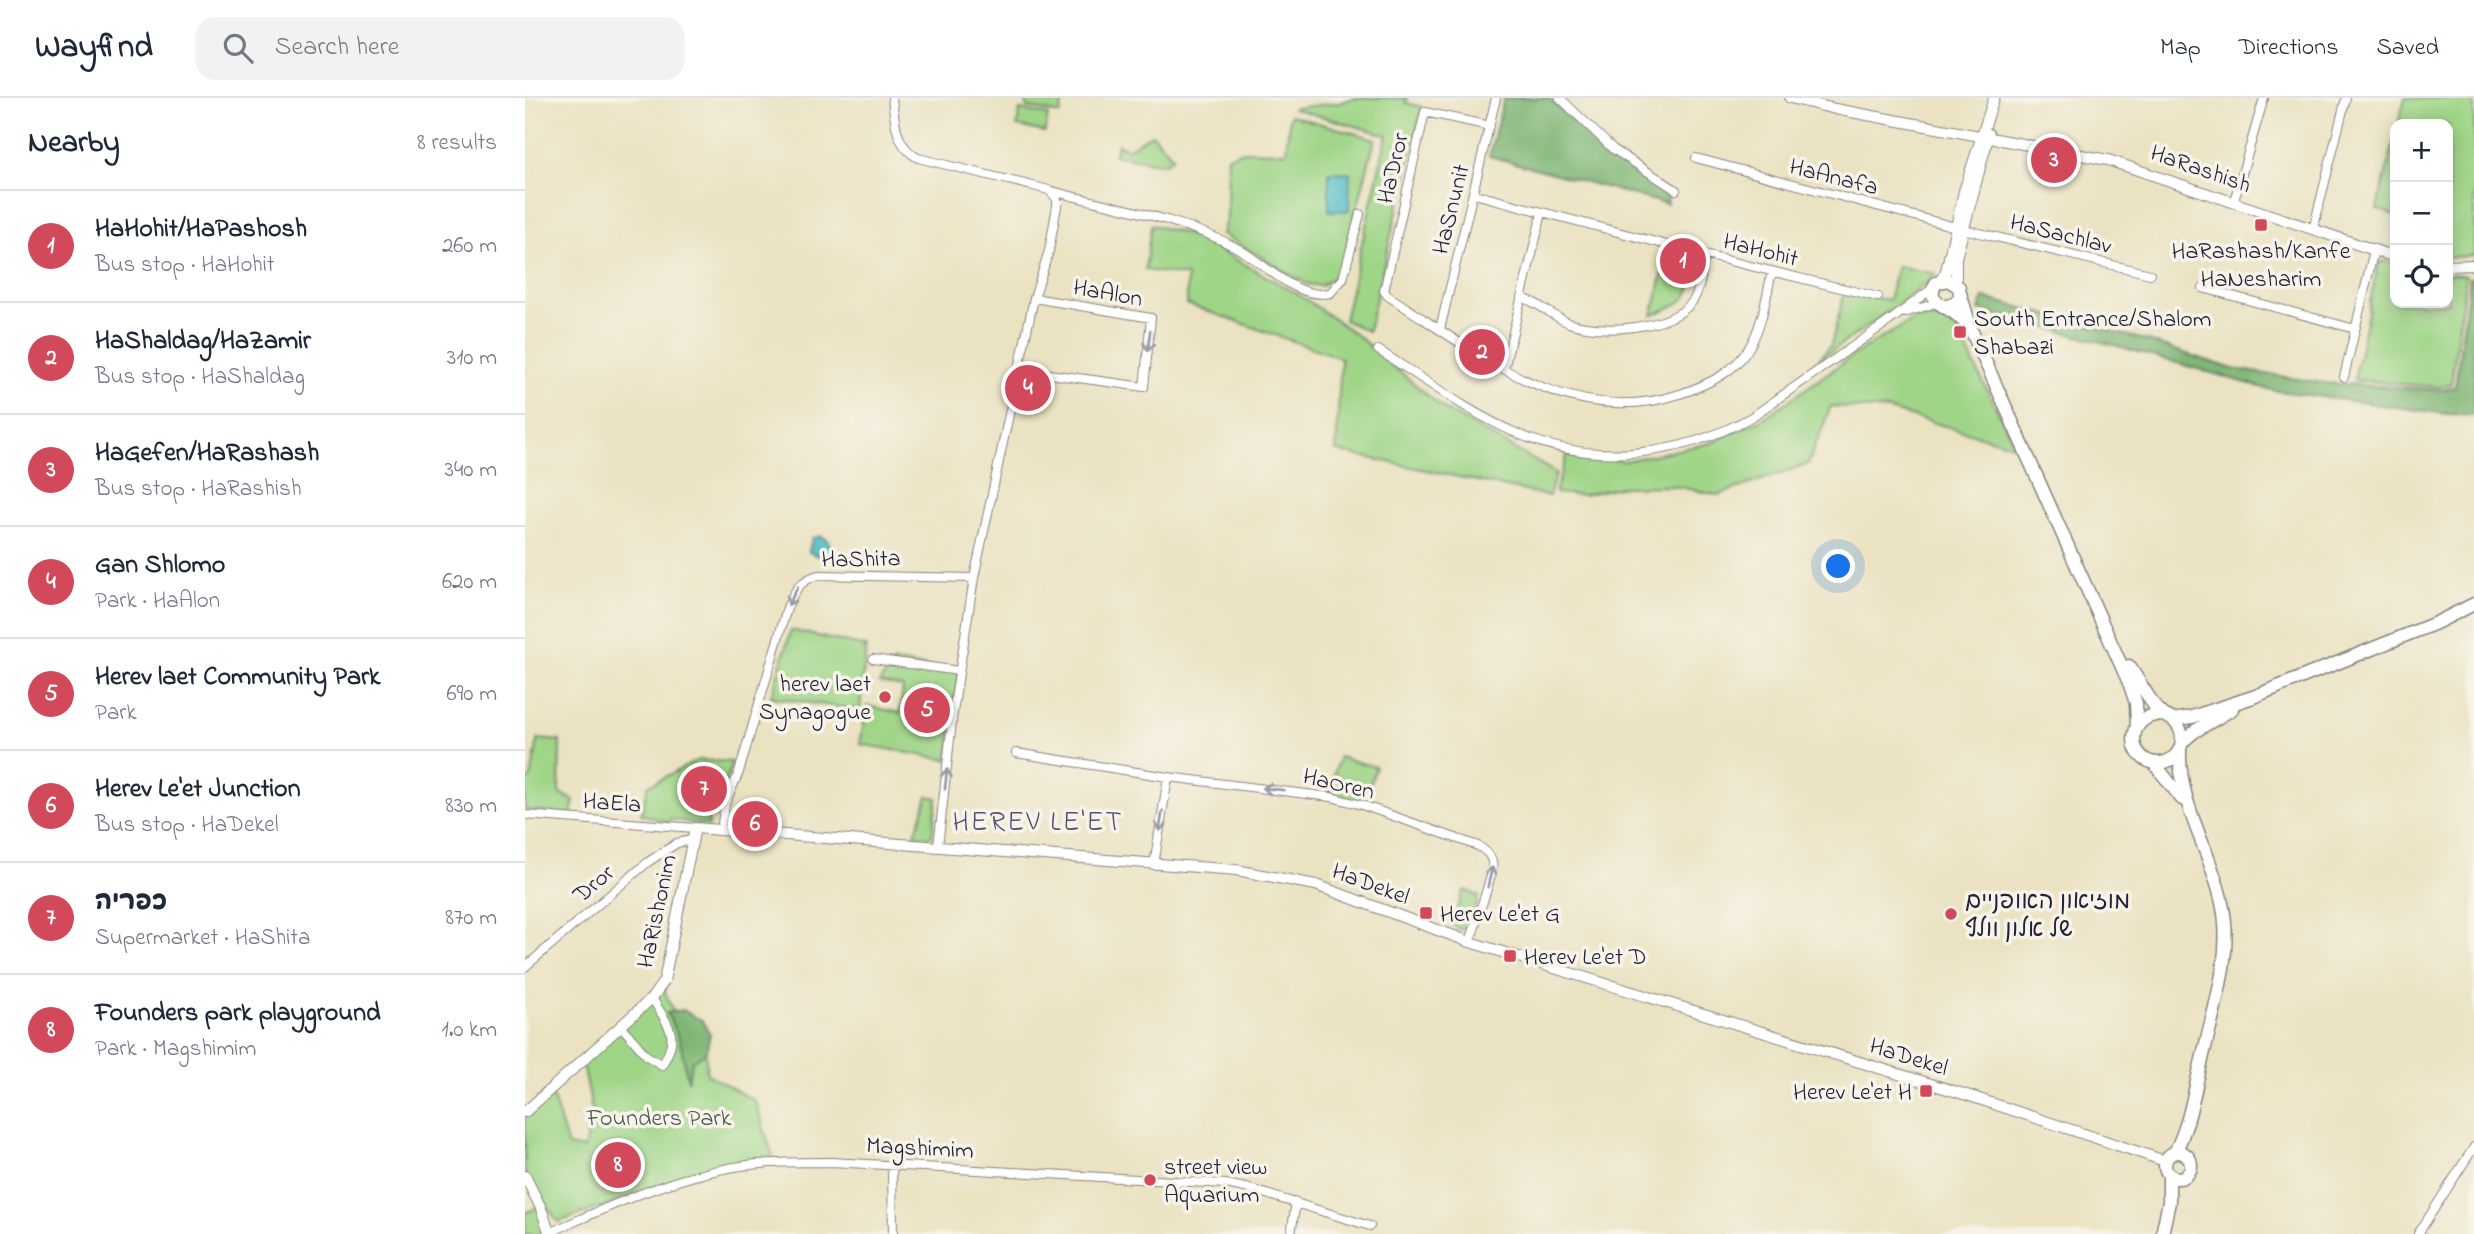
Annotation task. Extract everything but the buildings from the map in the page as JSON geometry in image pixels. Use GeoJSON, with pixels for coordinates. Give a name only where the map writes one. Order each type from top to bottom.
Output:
{"type":"FeatureCollection","features":[{"type":"Feature","properties":{"kind":"main road"},"geometry":{"type":"LineString","coordinates":[[1972,332],[1932,295],[1937,284],[1948,279],[1958,288],[1972,332],[2110,636],[2134,695],[2136,749],[2154,763],[2169,780],[2188,808]]}},
{"type":"Feature","properties":{"kind":"main road"},"geometry":{"type":"LineString","coordinates":[[1940,305],[1956,303],[1958,288]]}},
{"type":"Feature","properties":{"kind":"main road"},"geometry":{"type":"LineString","coordinates":[[2137,727],[2149,717],[2192,717],[2253,697],[2436,623],[2474,604]]}},
{"type":"Feature","properties":{"kind":"main road"},"geometry":{"type":"LineString","coordinates":[[2110,636],[2149,699],[2178,726],[2181,746],[2180,775],[2188,808],[2216,880],[2226,924],[2222,974],[2181,1153]]}},
{"type":"Feature","properties":{"kind":"main road"},"geometry":{"type":"LineString","coordinates":[[2154,763],[2169,761],[2195,731],[2253,697]]}},
{"type":"Feature","properties":{"kind":"main road"},"geometry":{"type":"LineString","coordinates":[[2181,1153],[2191,1161],[2191,1169],[2187,1175],[2175,1177],[2165,1169],[2165,1161],[2181,1153]]}},
{"type":"Feature","properties":{"kind":"main road"},"geometry":{"type":"LineString","coordinates":[[2162,1234],[2175,1177]]}},
{"type":"Feature","properties":{"kind":"street"},"geometry":{"type":"LineString","coordinates":[[892,98],[897,133],[908,153],[918,158],[1049,190],[1217,237],[1296,287],[1313,294],[1331,293],[1343,279],[1360,214]]}},
{"type":"Feature","properties":{"kind":"street","name":"HaSnunit"},"geometry":{"type":"LineString","coordinates":[[1440,329],[1496,98]]}},
{"type":"Feature","properties":{"kind":"street"},"geometry":{"type":"LineString","coordinates":[[1560,98],[1613,149],[1676,190]]}},
{"type":"Feature","properties":{"kind":"street","name":"HaRashish"},"geometry":{"type":"LineString","coordinates":[[1790,98],[2108,160],[2390,255]]}},
{"type":"Feature","properties":{"kind":"street"},"geometry":{"type":"LineString","coordinates":[[1378,350],[1470,409],[1516,433],[1569,449],[1630,454],[1682,446],[1730,429],[1753,416],[1895,317],[1937,284],[1946,271],[1995,98]]}},
{"type":"Feature","properties":{"kind":"street"},"geometry":{"type":"LineString","coordinates":[[2234,201],[2264,98]]}},
{"type":"Feature","properties":{"kind":"street"},"geometry":{"type":"LineString","coordinates":[[2313,230],[2346,98]]}},
{"type":"Feature","properties":{"kind":"street","name":"HaDror"},"geometry":{"type":"LineString","coordinates":[[1440,329],[1384,291],[1425,112],[1490,126]]}},
{"type":"Feature","properties":{"kind":"street","name":"HaAnafa"},"geometry":{"type":"LineString","coordinates":[[1696,158],[1959,228]]}},
{"type":"Feature","properties":{"kind":"street"},"geometry":{"type":"LineString","coordinates":[[938,847],[974,578],[1034,299],[1049,251],[1056,214],[1056,199],[1049,190]]}},
{"type":"Feature","properties":{"kind":"street","name":"HaHohit"},"geometry":{"type":"LineString","coordinates":[[1473,194],[1878,297]]}},
{"type":"Feature","properties":{"kind":"street"},"geometry":{"type":"LineString","coordinates":[[1504,369],[1542,213]]}},
{"type":"Feature","properties":{"kind":"street"},"geometry":{"type":"LineString","coordinates":[[1958,288],[1955,268],[1959,228]]}},
{"type":"Feature","properties":{"kind":"street","name":"HaSachlav"},"geometry":{"type":"LineString","coordinates":[[1959,228],[2150,274]]}},
{"type":"Feature","properties":{"kind":"street"},"geometry":{"type":"LineString","coordinates":[[2344,377],[2374,250]]}},
{"type":"Feature","properties":{"kind":"street"},"geometry":{"type":"LineString","coordinates":[[1521,298],[1532,301],[1557,317],[1586,328],[1620,330],[1637,327],[1657,322],[1689,305],[1696,293],[1705,255]]}},
{"type":"Feature","properties":{"kind":"street"},"geometry":{"type":"LineString","coordinates":[[2453,266],[2474,265]]}},
{"type":"Feature","properties":{"kind":"street"},"geometry":{"type":"LineString","coordinates":[[1440,329],[1504,369],[1543,389],[1597,403],[1637,403],[1691,390],[1722,376],[1744,356],[1759,330],[1772,271]]}},
{"type":"Feature","properties":{"kind":"street"},"geometry":{"type":"LineString","coordinates":[[2203,288],[2355,330]]}},
{"type":"Feature","properties":{"kind":"street","name":"HaAlon"},"geometry":{"type":"LineString","coordinates":[[1020,370],[1144,387],[1151,318],[1034,299]]}},
{"type":"Feature","properties":{"kind":"street"},"geometry":{"type":"LineString","coordinates":[[1895,317],[1940,305]]}},
{"type":"Feature","properties":{"kind":"street","name":"HaShita"},"geometry":{"type":"LineString","coordinates":[[721,830],[725,804],[739,772],[794,590],[805,580],[818,575],[974,578]]}},
{"type":"Feature","properties":{"kind":"street"},"geometry":{"type":"LineString","coordinates":[[873,659],[960,671]]}},
{"type":"Feature","properties":{"kind":"street","name":"HaOren"},"geometry":{"type":"LineString","coordinates":[[1016,753],[1168,777],[1331,797],[1362,805],[1478,846],[1488,852],[1493,861],[1493,873],[1470,942]]}},
{"type":"Feature","properties":{"kind":"street"},"geometry":{"type":"LineString","coordinates":[[1154,864],[1168,777]]}},
{"type":"Feature","properties":{"kind":"street","name":"HaEla"},"geometry":{"type":"LineString","coordinates":[[525,815],[695,828]]}},
{"type":"Feature","properties":{"kind":"street","name":"HaDekel"},"geometry":{"type":"LineString","coordinates":[[695,828],[1261,873],[1316,885],[1470,942],[1970,1096],[2165,1161]]}},
{"type":"Feature","properties":{"kind":"street","name":"HaRishonim"},"geometry":{"type":"LineString","coordinates":[[525,1112],[652,998],[664,981],[695,828]]}},
{"type":"Feature","properties":{"kind":"street","name":"Dror"},"geometry":{"type":"LineString","coordinates":[[525,967],[648,862],[677,843],[692,840]]}},
{"type":"Feature","properties":{"kind":"street"},"geometry":{"type":"LineString","coordinates":[[621,1026],[647,1056],[662,1065],[671,1050],[673,1033],[652,998]]}},
{"type":"Feature","properties":{"kind":"street"},"geometry":{"type":"LineString","coordinates":[[2417,1234],[2474,1147]]}},
{"type":"Feature","properties":{"kind":"street","name":"Magshimim"},"geometry":{"type":"LineString","coordinates":[[550,1233],[611,1204],[683,1179],[734,1167],[831,1162],[1203,1182],[1250,1189],[1370,1226]]}},
{"type":"Feature","properties":{"kind":"street"},"geometry":{"type":"LineString","coordinates":[[892,1165],[893,1234]]}},
{"type":"Feature","properties":{"kind":"street"},"geometry":{"type":"LineString","coordinates":[[525,1176],[550,1233]]}},
{"type":"Feature","properties":{"kind":"street"},"geometry":{"type":"LineString","coordinates":[[1290,1234],[1296,1202]]}},
{"type":"Feature","properties":{"kind":"green space"},"geometry":{"type":"Polygon","coordinates":[[[1027,98],[1063,98],[1060,114],[1026,107],[1027,98]]]}},
{"type":"Feature","properties":{"kind":"green space"},"geometry":{"type":"Polygon","coordinates":[[[1355,98],[1407,98],[1406,103],[1422,107],[1368,331],[1344,320],[1387,135],[1292,108],[1338,103],[1355,98]]]}},
{"type":"Feature","properties":{"kind":"green space"},"geometry":{"type":"Polygon","coordinates":[[[1504,98],[1549,98],[1591,138],[1669,193],[1667,204],[1489,156],[1504,98]]]}},
{"type":"Feature","properties":{"kind":"green space"},"geometry":{"type":"Polygon","coordinates":[[[2405,98],[2474,98],[2474,255],[2453,257],[2453,119],[2399,119],[2405,98]]]}},
{"type":"Feature","properties":{"kind":"green space"},"geometry":{"type":"Polygon","coordinates":[[[1020,110],[1048,115],[1045,132],[1017,126],[1020,110]]]}},
{"type":"Feature","properties":{"kind":"green space"},"geometry":{"type":"Polygon","coordinates":[[[1290,115],[1375,139],[1343,263],[1337,275],[1321,286],[1307,284],[1222,234],[1227,217],[1228,156],[1244,151],[1286,152],[1290,115]]]}},
{"type":"Feature","properties":{"kind":"green space"},"geometry":{"type":"Polygon","coordinates":[[[1152,134],[1173,157],[1164,164],[1114,155],[1118,144],[1127,149],[1152,134]]]}},
{"type":"Feature","properties":{"kind":"green space"},"geometry":{"type":"Polygon","coordinates":[[[2390,157],[2390,213],[2377,209],[2390,157]]]}},
{"type":"Feature","properties":{"kind":"green space"},"geometry":{"type":"Polygon","coordinates":[[[1151,225],[1194,236],[1301,296],[1354,333],[1444,409],[1556,473],[1549,496],[1336,451],[1341,358],[1187,304],[1187,276],[1145,270],[1151,225]]]}},
{"type":"Feature","properties":{"kind":"green space"},"geometry":{"type":"Polygon","coordinates":[[[1668,253],[1698,261],[1695,274],[1689,291],[1681,302],[1652,315],[1668,253]]]}},
{"type":"Feature","properties":{"kind":"green space"},"geometry":{"type":"Polygon","coordinates":[[[2384,261],[2390,263],[2390,308],[2453,308],[2453,274],[2466,275],[2451,384],[2439,387],[2354,380],[2378,264],[2384,261]]]}},
{"type":"Feature","properties":{"kind":"green space"},"geometry":{"type":"Polygon","coordinates":[[[1897,266],[1936,274],[1906,299],[1815,363],[1831,345],[1844,294],[1889,300],[1897,266]]]}},
{"type":"Feature","properties":{"kind":"green space"},"geometry":{"type":"Polygon","coordinates":[[[2474,277],[2474,415],[2447,414],[2271,390],[1979,310],[1984,298],[2141,339],[2233,369],[2325,383],[2441,390],[2455,387],[2470,278],[2474,277]]]}},
{"type":"Feature","properties":{"kind":"green space"},"geometry":{"type":"Polygon","coordinates":[[[1931,318],[1946,322],[1958,332],[2015,446],[1889,410],[1831,406],[1808,464],[1718,495],[1674,486],[1619,487],[1583,495],[1555,493],[1567,454],[1624,461],[1711,443],[1761,420],[1864,348],[1915,319],[1931,318]]]}},
{"type":"Feature","properties":{"kind":"green space"},"geometry":{"type":"Polygon","coordinates":[[[1020,370],[1042,373],[1039,408],[1012,402],[1020,370]]]}},
{"type":"Feature","properties":{"kind":"green space"},"geometry":{"type":"Polygon","coordinates":[[[791,630],[866,647],[860,710],[771,697],[791,630]]]}},
{"type":"Feature","properties":{"kind":"green space"},"geometry":{"type":"Polygon","coordinates":[[[894,662],[959,671],[948,760],[860,744],[867,706],[900,713],[903,687],[879,683],[894,662]]]}},
{"type":"Feature","properties":{"kind":"green space"},"geometry":{"type":"Polygon","coordinates":[[[538,739],[560,741],[559,793],[574,800],[571,815],[525,810],[525,782],[531,778],[538,739]]]}},
{"type":"Feature","properties":{"kind":"green space"},"geometry":{"type":"Polygon","coordinates":[[[1339,757],[1376,767],[1363,806],[1328,797],[1339,757]]]}},
{"type":"Feature","properties":{"kind":"green space"},"geometry":{"type":"Polygon","coordinates":[[[698,760],[732,762],[726,782],[691,775],[687,795],[705,804],[709,826],[671,819],[669,823],[641,814],[648,786],[698,760]]]}},
{"type":"Feature","properties":{"kind":"green space"},"geometry":{"type":"Polygon","coordinates":[[[928,796],[937,798],[932,837],[915,835],[928,796]]]}},
{"type":"Feature","properties":{"kind":"green space"},"geometry":{"type":"Polygon","coordinates":[[[1464,890],[1479,896],[1469,927],[1462,930],[1451,925],[1464,890]]]}},
{"type":"Feature","properties":{"kind":"green space","name":"Founders Park"},"geometry":{"type":"Polygon","coordinates":[[[662,984],[678,1024],[704,1034],[707,1074],[755,1101],[775,1163],[722,1166],[558,1222],[525,1175],[525,1112],[550,1088],[568,1146],[584,1149],[591,1120],[594,1119],[582,1059],[662,984]]]}},
{"type":"Feature","properties":{"kind":"green space"},"geometry":{"type":"Polygon","coordinates":[[[683,1010],[702,1021],[710,1034],[706,1052],[692,1061],[688,1081],[680,1041],[667,1013],[683,1010]]]}},
{"type":"Feature","properties":{"kind":"green space"},"geometry":{"type":"Polygon","coordinates":[[[540,1206],[550,1234],[525,1234],[525,1213],[540,1206]]]}},
{"type":"Feature","properties":{"kind":"water"},"geometry":{"type":"Polygon","coordinates":[[[1329,172],[1350,173],[1349,211],[1329,211],[1329,172]]]}},
{"type":"Feature","properties":{"kind":"water"},"geometry":{"type":"Polygon","coordinates":[[[821,536],[828,541],[831,551],[831,555],[823,558],[809,552],[812,538],[821,536]]]}},
{"type":"Feature","properties":{"kind":"place","name":"HaGefen/HaRashash"},"geometry":{"type":"Point","coordinates":[2054,160]}},
{"type":"Feature","properties":{"kind":"place","name":"HaRashash/Kanfe HaNesharim"},"geometry":{"type":"Point","coordinates":[2261,225]}},
{"type":"Feature","properties":{"kind":"place","name":"HaHohit/HaPashosh"},"geometry":{"type":"Point","coordinates":[1683,261]}},
{"type":"Feature","properties":{"kind":"place","name":"South Entrance/Shalom Shabazi"},"geometry":{"type":"Point","coordinates":[1960,332]}},
{"type":"Feature","properties":{"kind":"place","name":"HaShaldag/HaZamir"},"geometry":{"type":"Point","coordinates":[1482,352]}},
{"type":"Feature","properties":{"kind":"place","name":"Gan Shlomo"},"geometry":{"type":"Point","coordinates":[1028,388]}},
{"type":"Feature","properties":{"kind":"place","name":"herev laet Synagogue"},"geometry":{"type":"Point","coordinates":[885,697]}},
{"type":"Feature","properties":{"kind":"place","name":"Herev laet Community Park"},"geometry":{"type":"Point","coordinates":[927,710]}},
{"type":"Feature","properties":{"kind":"place","name":"כפריה"},"geometry":{"type":"Point","coordinates":[704,789]}},
{"type":"Feature","properties":{"kind":"place","name":"Herev Le'et Junction"},"geometry":{"type":"Point","coordinates":[755,824]}},
{"type":"Feature","properties":{"kind":"place","name":"Herev Le'et G"},"geometry":{"type":"Point","coordinates":[1426,913]}},
{"type":"Feature","properties":{"kind":"place","name":"מוזיאון האופניים של אלון וולף"},"geometry":{"type":"Point","coordinates":[1951,914]}},
{"type":"Feature","properties":{"kind":"place","name":"Herev Le'et D"},"geometry":{"type":"Point","coordinates":[1510,956]}},
{"type":"Feature","properties":{"kind":"place","name":"Herev Le'et H"},"geometry":{"type":"Point","coordinates":[1926,1091]}},
{"type":"Feature","properties":{"kind":"place","name":"Founders park playground"},"geometry":{"type":"Point","coordinates":[618,1165]}},
{"type":"Feature","properties":{"kind":"place","name":"street view Aquarium"},"geometry":{"type":"Point","coordinates":[1150,1180]}},
{"type":"Feature","properties":{"kind":"district","name":"HEREV LE'ET"},"geometry":{"type":"Point","coordinates":[1038,820]}}]}
